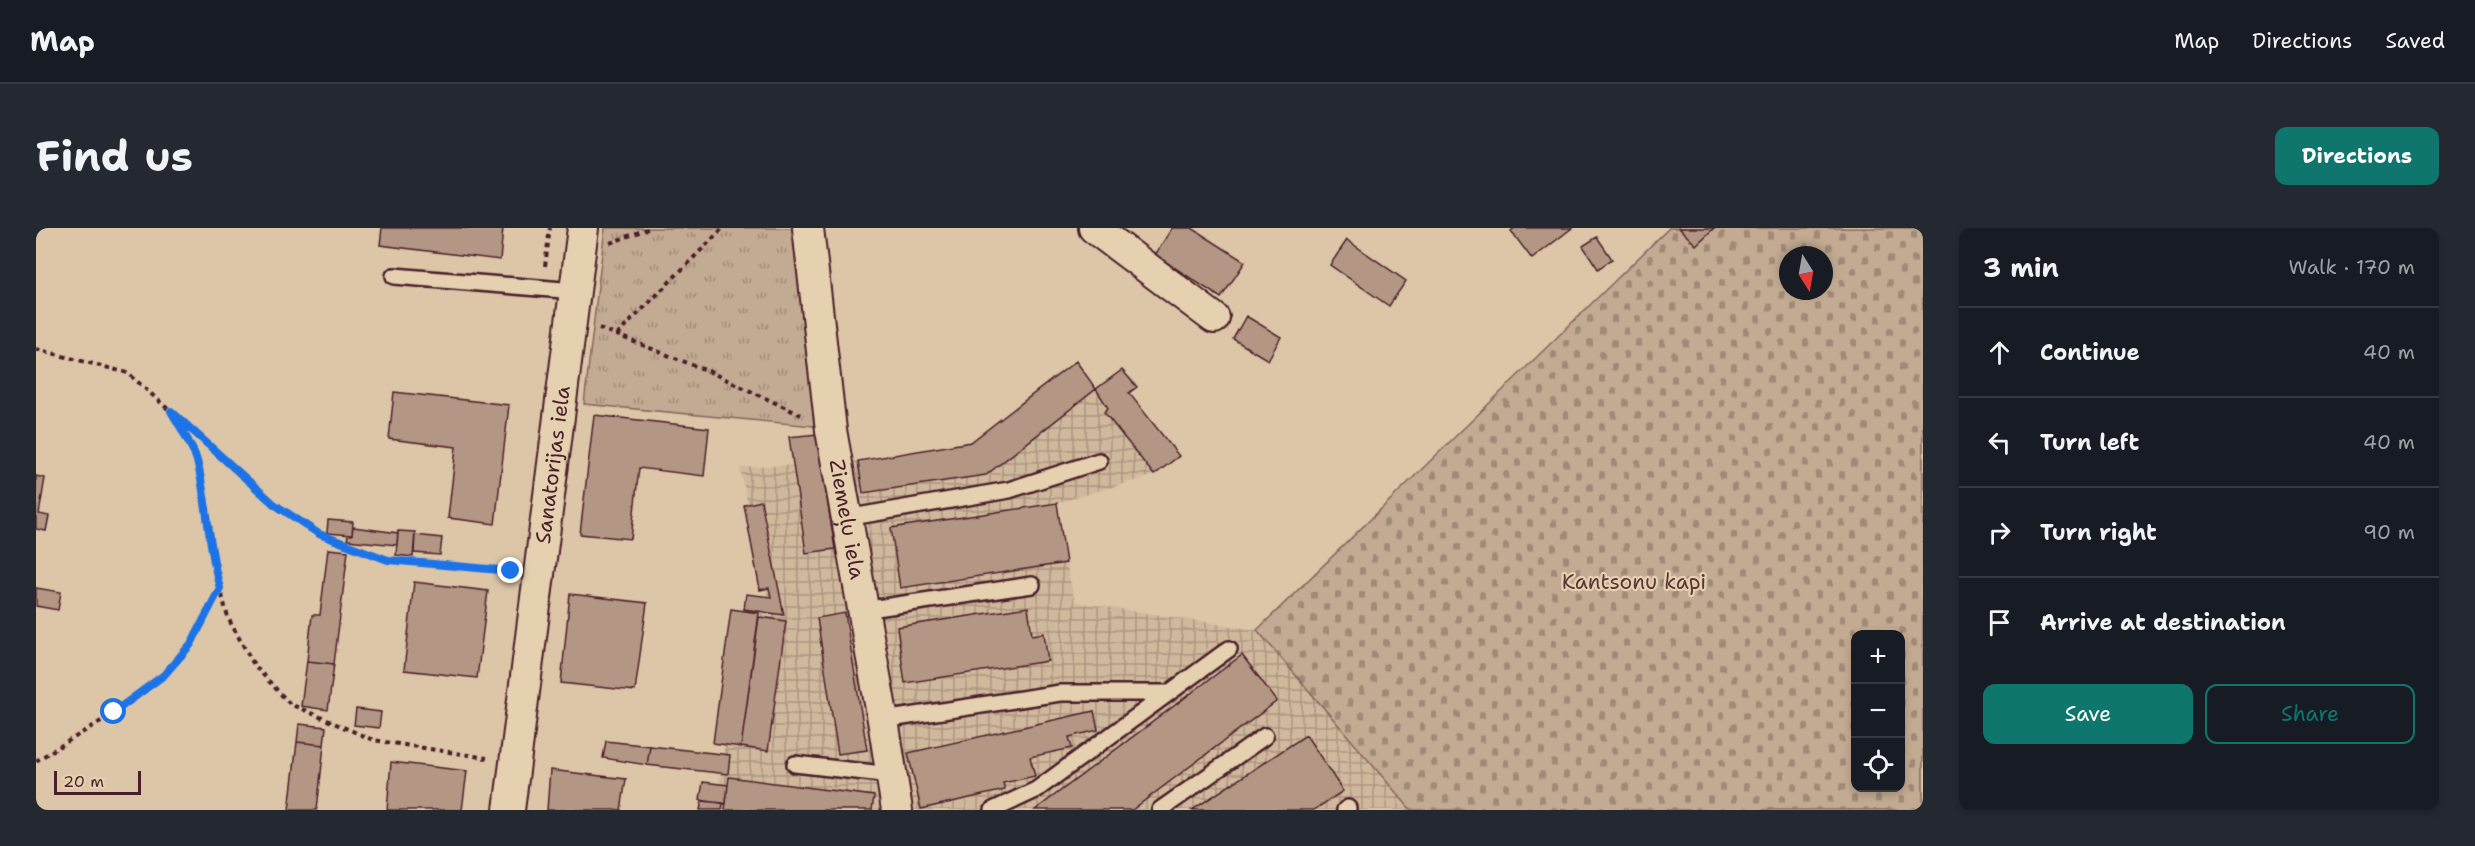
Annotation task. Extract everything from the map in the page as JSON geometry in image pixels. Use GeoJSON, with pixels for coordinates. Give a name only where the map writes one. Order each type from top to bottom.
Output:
{"type":"FeatureCollection","features":[{"type":"Feature","properties":{"kind":"street","name":"Ziemeļu iela"},"geometry":{"type":"LineString","coordinates":[[808,228],[831,430],[897,810]]}},
{"type":"Feature","properties":{"kind":"street"},"geometry":{"type":"LineString","coordinates":[[1094,228],[1214,318]]}},
{"type":"Feature","properties":{"kind":"street","name":"Sanatorijas iela"},"geometry":{"type":"LineString","coordinates":[[509,810],[575,291],[594,236]]}},
{"type":"Feature","properties":{"kind":"lane"},"geometry":{"type":"LineString","coordinates":[[394,276],[575,291]]}},
{"type":"Feature","properties":{"kind":"lane"},"geometry":{"type":"LineString","coordinates":[[846,518],[1009,490],[1099,461]]}},
{"type":"Feature","properties":{"kind":"lane"},"geometry":{"type":"LineString","coordinates":[[863,610],[1032,585]]}},
{"type":"Feature","properties":{"kind":"lane"},"geometry":{"type":"LineString","coordinates":[[993,810],[1036,790],[1229,649]]}},
{"type":"Feature","properties":{"kind":"lane"},"geometry":{"type":"LineString","coordinates":[[883,720],[1060,693],[1166,693]]}},
{"type":"Feature","properties":{"kind":"lane"},"geometry":{"type":"LineString","coordinates":[[1160,810],[1265,736]]}},
{"type":"Feature","properties":{"kind":"lane"},"geometry":{"type":"LineString","coordinates":[[795,764],[891,775]]}},
{"type":"Feature","properties":{"kind":"path"},"geometry":{"type":"LineString","coordinates":[[543,288],[550,228]]}},
{"type":"Feature","properties":{"kind":"path"},"geometry":{"type":"LineString","coordinates":[[594,236],[650,228]]}},
{"type":"Feature","properties":{"kind":"path"},"geometry":{"type":"LineString","coordinates":[[617,335],[723,228]]}},
{"type":"Feature","properties":{"kind":"path"},"geometry":{"type":"LineString","coordinates":[[597,327],[708,371],[831,430]]}},
{"type":"Feature","properties":{"kind":"path"},"geometry":{"type":"LineString","coordinates":[[36,349],[128,374],[274,504],[319,534],[388,560],[511,571]]}},
{"type":"Feature","properties":{"kind":"path"},"geometry":{"type":"LineString","coordinates":[[171,411],[196,458],[208,512],[214,565],[228,618],[254,665],[290,704],[373,740],[487,758]]}},
{"type":"Feature","properties":{"kind":"path"},"geometry":{"type":"LineString","coordinates":[[36,760],[114,712],[164,675],[191,644],[220,588]]}},
{"type":"Feature","properties":{"kind":"shaded area"},"geometry":{"type":"Polygon","coordinates":[[[1076,361],[1096,389],[1122,370],[1137,387],[1129,394],[1179,456],[1154,475],[1057,503],[1066,563],[1075,602],[1257,630],[1411,810],[715,810],[745,608],[772,617],[740,468],[858,461],[971,442],[1076,361]]]}},
{"type":"Feature","properties":{"kind":"green space"},"geometry":{"type":"Polygon","coordinates":[[[605,228],[794,228],[824,427],[584,404],[605,228]]]}},
{"type":"Feature","properties":{"kind":"green space","name":"Kantsonu kapi"},"geometry":{"type":"Polygon","coordinates":[[[1669,228],[1923,228],[1923,810],[1411,810],[1257,630],[1669,228]]]}},
{"type":"Feature","properties":{"kind":"building"},"geometry":{"type":"Polygon","coordinates":[[[382,228],[503,228],[500,260],[380,245],[382,228]]]}},
{"type":"Feature","properties":{"kind":"building"},"geometry":{"type":"Polygon","coordinates":[[[1172,228],[1192,228],[1245,262],[1221,298],[1155,255],[1172,228]]]}},
{"type":"Feature","properties":{"kind":"building"},"geometry":{"type":"Polygon","coordinates":[[[1515,228],[1572,228],[1532,259],[1511,231],[1515,228]]]}},
{"type":"Feature","properties":{"kind":"building"},"geometry":{"type":"Polygon","coordinates":[[[1679,228],[1714,228],[1696,245],[1679,228]]]}},
{"type":"Feature","properties":{"kind":"building"},"geometry":{"type":"Polygon","coordinates":[[[1597,237],[1612,259],[1598,269],[1583,246],[1597,237]]]}},
{"type":"Feature","properties":{"kind":"building"},"geometry":{"type":"Polygon","coordinates":[[[1347,240],[1406,281],[1389,306],[1330,265],[1347,240]]]}},
{"type":"Feature","properties":{"kind":"building"},"geometry":{"type":"Polygon","coordinates":[[[1246,316],[1281,337],[1268,360],[1233,339],[1246,316]]]}},
{"type":"Feature","properties":{"kind":"building"},"geometry":{"type":"Polygon","coordinates":[[[1076,361],[1096,389],[986,475],[863,493],[858,461],[971,442],[1076,361]]]}},
{"type":"Feature","properties":{"kind":"building"},"geometry":{"type":"Polygon","coordinates":[[[1122,370],[1137,387],[1129,393],[1179,456],[1154,475],[1104,412],[1108,408],[1096,389],[1122,370]]]}},
{"type":"Feature","properties":{"kind":"building"},"geometry":{"type":"Polygon","coordinates":[[[394,392],[509,405],[495,524],[448,518],[456,447],[389,439],[394,392]]]}},
{"type":"Feature","properties":{"kind":"building"},"geometry":{"type":"Polygon","coordinates":[[[594,415],[709,428],[704,476],[639,468],[631,539],[580,534],[594,415]]]}},
{"type":"Feature","properties":{"kind":"building"},"geometry":{"type":"Polygon","coordinates":[[[817,434],[835,549],[806,553],[789,437],[817,434]]]}},
{"type":"Feature","properties":{"kind":"building"},"geometry":{"type":"Polygon","coordinates":[[[36,476],[45,478],[39,514],[49,516],[46,531],[36,529],[36,476]]]}},
{"type":"Feature","properties":{"kind":"building"},"geometry":{"type":"Polygon","coordinates":[[[761,501],[784,615],[744,609],[746,594],[771,597],[769,588],[760,590],[744,505],[761,501]]]}},
{"type":"Feature","properties":{"kind":"building"},"geometry":{"type":"Polygon","coordinates":[[[1057,503],[1066,563],[900,588],[891,528],[1057,503]]]}},
{"type":"Feature","properties":{"kind":"building"},"geometry":{"type":"Polygon","coordinates":[[[328,520],[353,522],[352,535],[327,533],[328,520]]]}},
{"type":"Feature","properties":{"kind":"building"},"geometry":{"type":"Polygon","coordinates":[[[353,527],[398,533],[397,545],[347,540],[348,535],[352,535],[353,527]]]}},
{"type":"Feature","properties":{"kind":"building"},"geometry":{"type":"Polygon","coordinates":[[[398,531],[415,532],[413,557],[396,555],[398,531]]]}},
{"type":"Feature","properties":{"kind":"building"},"geometry":{"type":"Polygon","coordinates":[[[415,535],[442,538],[440,555],[414,553],[415,535]]]}},
{"type":"Feature","properties":{"kind":"building"},"geometry":{"type":"Polygon","coordinates":[[[328,549],[348,551],[334,664],[307,661],[312,615],[320,615],[328,549]]]}},
{"type":"Feature","properties":{"kind":"building"},"geometry":{"type":"Polygon","coordinates":[[[414,582],[488,591],[477,678],[404,670],[414,582]]]}},
{"type":"Feature","properties":{"kind":"building"},"geometry":{"type":"Polygon","coordinates":[[[36,588],[61,592],[58,610],[36,606],[36,588]]]}},
{"type":"Feature","properties":{"kind":"building"},"geometry":{"type":"Polygon","coordinates":[[[570,594],[647,603],[635,691],[561,683],[570,594]]]}},
{"type":"Feature","properties":{"kind":"building"},"geometry":{"type":"Polygon","coordinates":[[[1028,607],[1032,635],[1044,633],[1048,661],[905,683],[897,627],[1028,607]]]}},
{"type":"Feature","properties":{"kind":"building"},"geometry":{"type":"Polygon","coordinates":[[[731,609],[759,613],[741,747],[713,743],[731,609]]]}},
{"type":"Feature","properties":{"kind":"building"},"geometry":{"type":"Polygon","coordinates":[[[845,613],[867,750],[838,754],[817,618],[845,613]]]}},
{"type":"Feature","properties":{"kind":"building"},"geometry":{"type":"Polygon","coordinates":[[[759,617],[786,621],[768,751],[741,747],[759,617]]]}},
{"type":"Feature","properties":{"kind":"building"},"geometry":{"type":"Polygon","coordinates":[[[1242,655],[1277,701],[1132,810],[1035,810],[1242,655]]]}},
{"type":"Feature","properties":{"kind":"building"},"geometry":{"type":"Polygon","coordinates":[[[307,661],[334,664],[328,710],[301,706],[307,661]]]}},
{"type":"Feature","properties":{"kind":"building"},"geometry":{"type":"Polygon","coordinates":[[[356,709],[381,712],[379,728],[354,725],[356,709]]]}},
{"type":"Feature","properties":{"kind":"building"},"geometry":{"type":"Polygon","coordinates":[[[1094,711],[1098,730],[1069,737],[1072,748],[1030,757],[1035,776],[1003,783],[1005,790],[921,809],[908,753],[1094,711]]]}},
{"type":"Feature","properties":{"kind":"building"},"geometry":{"type":"Polygon","coordinates":[[[299,724],[326,727],[324,745],[297,742],[299,724]]]}},
{"type":"Feature","properties":{"kind":"building"},"geometry":{"type":"Polygon","coordinates":[[[1306,735],[1343,791],[1314,810],[1192,810],[1306,735]]]}},
{"type":"Feature","properties":{"kind":"building"},"geometry":{"type":"Polygon","coordinates":[[[606,741],[650,746],[647,765],[603,758],[606,741]]]}},
{"type":"Feature","properties":{"kind":"building"},"geometry":{"type":"Polygon","coordinates":[[[297,742],[324,745],[317,810],[289,810],[297,742]]]}},
{"type":"Feature","properties":{"kind":"building"},"geometry":{"type":"Polygon","coordinates":[[[650,746],[730,755],[728,774],[647,765],[650,746]]]}},
{"type":"Feature","properties":{"kind":"building"},"geometry":{"type":"Polygon","coordinates":[[[391,762],[467,771],[462,810],[387,810],[391,762]]]}},
{"type":"Feature","properties":{"kind":"building"},"geometry":{"type":"Polygon","coordinates":[[[550,770],[626,779],[621,810],[547,810],[550,770]]]}},
{"type":"Feature","properties":{"kind":"building"},"geometry":{"type":"Polygon","coordinates":[[[729,777],[874,796],[872,810],[725,810],[729,777]]]}},
{"type":"Feature","properties":{"kind":"building"},"geometry":{"type":"Polygon","coordinates":[[[703,782],[728,785],[726,804],[700,800],[703,782]]]}},
{"type":"Feature","properties":{"kind":"building"},"geometry":{"type":"Polygon","coordinates":[[[702,801],[723,803],[722,810],[700,810],[702,801]]]}},
{"type":"Feature","properties":{"kind":"route"},"geometry":{"type":"LineString","coordinates":[[114,712],[164,675],[191,644],[220,588],[214,565],[208,512],[196,458],[171,411],[274,504],[319,534],[388,560],[511,571]]}}]}
